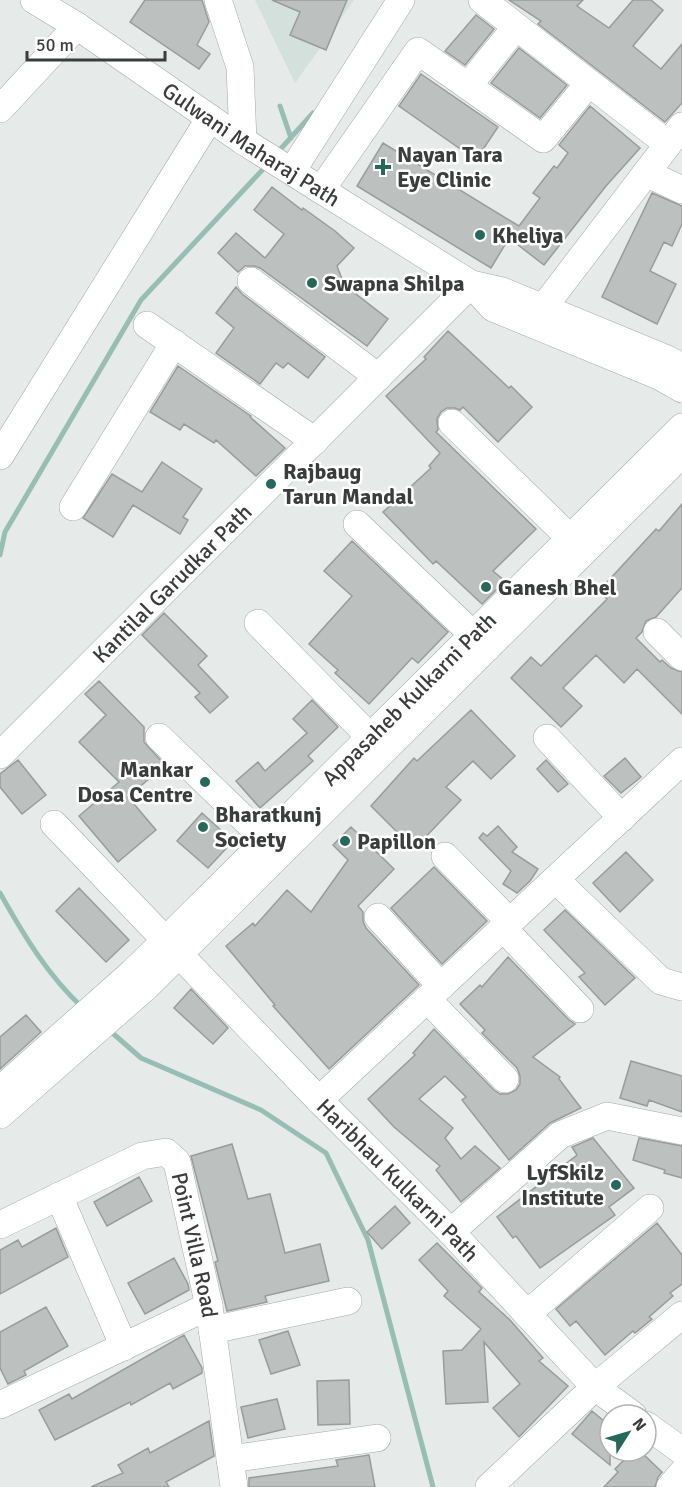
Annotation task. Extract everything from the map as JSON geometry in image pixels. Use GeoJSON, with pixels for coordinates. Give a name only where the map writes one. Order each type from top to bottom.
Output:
{"type":"FeatureCollection","features":[{"type":"Feature","properties":{"kind":"street","name":"Gulwani Maharaj Path"},"geometry":{"type":"LineString","coordinates":[[34,0],[77,26],[243,141],[471,284],[493,308],[658,376],[682,389]]}},
{"type":"Feature","properties":{"kind":"street"},"geometry":{"type":"LineString","coordinates":[[218,0],[240,67],[243,141]]}},
{"type":"Feature","properties":{"kind":"street"},"geometry":{"type":"LineString","coordinates":[[292,171],[401,0]]}},
{"type":"Feature","properties":{"kind":"street"},"geometry":{"type":"LineString","coordinates":[[482,0],[589,83],[675,135],[543,308]]}},
{"type":"Feature","properties":{"kind":"street"},"geometry":{"type":"LineString","coordinates":[[0,109],[77,26]]}},
{"type":"Feature","properties":{"kind":"street"},"geometry":{"type":"LineString","coordinates":[[468,86],[516,27]]}},
{"type":"Feature","properties":{"kind":"street"},"geometry":{"type":"LineString","coordinates":[[321,190],[418,51],[543,139],[589,83]]}},
{"type":"Feature","properties":{"kind":"street"},"geometry":{"type":"LineString","coordinates":[[0,456],[210,118]]}},
{"type":"Feature","properties":{"kind":"street"},"geometry":{"type":"LineString","coordinates":[[646,173],[682,190]]}},
{"type":"Feature","properties":{"kind":"street"},"geometry":{"type":"LineString","coordinates":[[251,281],[378,377]]}},
{"type":"Feature","properties":{"kind":"street","name":"Gulwani Maharaj Path"},"geometry":{"type":"LineString","coordinates":[[471,284],[502,291],[682,367]]}},
{"type":"Feature","properties":{"kind":"street","name":"Kantilal Garudkar Path"},"geometry":{"type":"LineString","coordinates":[[0,755],[471,284]]}},
{"type":"Feature","properties":{"kind":"street"},"geometry":{"type":"LineString","coordinates":[[147,325],[315,441]]}},
{"type":"Feature","properties":{"kind":"street"},"geometry":{"type":"LineString","coordinates":[[73,507],[174,343]]}},
{"type":"Feature","properties":{"kind":"street"},"geometry":{"type":"LineString","coordinates":[[452,423],[570,538]]}},
{"type":"Feature","properties":{"kind":"street","name":"Appasaheb Kulkarni Path"},"geometry":{"type":"LineString","coordinates":[[0,1115],[50,1059],[173,946],[480,641],[570,538],[682,427]]}},
{"type":"Feature","properties":{"kind":"street","name":"Appasaheb Kulkarni Path"},"geometry":{"type":"LineString","coordinates":[[173,946],[266,840],[370,737],[480,641],[682,454]]}},
{"type":"Feature","properties":{"kind":"street"},"geometry":{"type":"LineString","coordinates":[[357,524],[480,641]]}},
{"type":"Feature","properties":{"kind":"street"},"geometry":{"type":"LineString","coordinates":[[258,623],[370,737]]}},
{"type":"Feature","properties":{"kind":"street"},"geometry":{"type":"LineString","coordinates":[[657,632],[682,657]]}},
{"type":"Feature","properties":{"kind":"street"},"geometry":{"type":"LineString","coordinates":[[159,737],[266,840]]}},
{"type":"Feature","properties":{"kind":"street"},"geometry":{"type":"LineString","coordinates":[[547,738],[622,818]]}},
{"type":"Feature","properties":{"kind":"street"},"geometry":{"type":"LineString","coordinates":[[320,1100],[682,761]]}},
{"type":"Feature","properties":{"kind":"street","name":"Haribhau Kulkarni Path"},"geometry":{"type":"LineString","coordinates":[[54,824],[320,1100],[451,1232],[594,1386],[617,1403]]}},
{"type":"Feature","properties":{"kind":"street"},"geometry":{"type":"LineString","coordinates":[[445,856],[580,1009]]}},
{"type":"Feature","properties":{"kind":"street"},"geometry":{"type":"LineString","coordinates":[[556,879],[661,981],[682,987]]}},
{"type":"Feature","properties":{"kind":"street"},"geometry":{"type":"LineString","coordinates":[[378,916],[434,993],[505,1079]]}},
{"type":"Feature","properties":{"kind":"street","name":"Appasaheb Kulkarni Path"},"geometry":{"type":"LineString","coordinates":[[0,1090],[50,1059]]}},
{"type":"Feature","properties":{"kind":"street"},"geometry":{"type":"LineString","coordinates":[[451,1232],[560,1135],[607,1116],[682,1131]]}},
{"type":"Feature","properties":{"kind":"street","name":"Point Villa Road"},"geometry":{"type":"LineString","coordinates":[[0,1225],[142,1156],[166,1152],[177,1162],[211,1318],[230,1478]]}},
{"type":"Feature","properties":{"kind":"street"},"geometry":{"type":"LineString","coordinates":[[59,1196],[124,1347]]}},
{"type":"Feature","properties":{"kind":"street"},"geometry":{"type":"LineString","coordinates":[[527,1314],[650,1208]]}},
{"type":"Feature","properties":{"kind":"street"},"geometry":{"type":"LineString","coordinates":[[0,1405],[124,1347],[211,1318],[348,1301]]}},
{"type":"Feature","properties":{"kind":"street"},"geometry":{"type":"LineString","coordinates":[[489,1486],[594,1386],[682,1316]]}},
{"type":"Feature","properties":{"kind":"street"},"geometry":{"type":"LineString","coordinates":[[658,1434],[682,1451]]}},
{"type":"Feature","properties":{"kind":"street"},"geometry":{"type":"LineString","coordinates":[[230,1478],[377,1438]]}},
{"type":"Feature","properties":{"kind":"street"},"geometry":{"type":"LineString","coordinates":[[670,1487],[682,1473]]}},
{"type":"Feature","properties":{"kind":"shaded area"},"geometry":{"type":"Polygon","coordinates":[[[255,0],[354,0],[295,83],[255,0]]]}},
{"type":"Feature","properties":{"kind":"building"},"geometry":{"type":"Polygon","coordinates":[[[145,0],[202,0],[209,22],[197,45],[210,54],[199,69],[130,22],[145,0]]]}},
{"type":"Feature","properties":{"kind":"building"},"geometry":{"type":"Polygon","coordinates":[[[272,0],[347,0],[326,50],[290,35],[300,12],[272,0]]]}},
{"type":"Feature","properties":{"kind":"building"},"geometry":{"type":"Polygon","coordinates":[[[509,0],[583,0],[577,6],[609,28],[633,0],[651,0],[663,10],[633,46],[661,69],[682,44],[682,103],[665,122],[538,24],[541,21],[509,0]]]}},
{"type":"Feature","properties":{"kind":"building"},"geometry":{"type":"Polygon","coordinates":[[[476,15],[494,29],[465,65],[445,51],[476,15]]]}},
{"type":"Feature","properties":{"kind":"building"},"geometry":{"type":"Polygon","coordinates":[[[519,48],[567,85],[540,118],[491,83],[519,48]]]}},
{"type":"Feature","properties":{"kind":"building"},"geometry":{"type":"Polygon","coordinates":[[[421,74],[498,127],[476,160],[399,106],[421,74]]]}},
{"type":"Feature","properties":{"kind":"building"},"geometry":{"type":"Polygon","coordinates":[[[590,106],[640,148],[606,186],[544,265],[509,238],[491,268],[357,186],[383,143],[519,226],[540,198],[533,193],[554,166],[557,168],[568,153],[559,145],[590,106]]]}},
{"type":"Feature","properties":{"kind":"building"},"geometry":{"type":"Polygon","coordinates":[[[272,187],[335,231],[354,248],[337,266],[342,279],[358,291],[356,294],[388,319],[367,346],[260,268],[245,266],[238,272],[218,253],[236,233],[265,258],[284,234],[254,210],[272,187]]]}},
{"type":"Feature","properties":{"kind":"building"},"geometry":{"type":"Polygon","coordinates":[[[652,193],[682,206],[682,224],[672,246],[664,242],[650,271],[676,284],[657,324],[602,297],[652,193]]]}},
{"type":"Feature","properties":{"kind":"building"},"geometry":{"type":"Polygon","coordinates":[[[236,287],[325,357],[308,378],[288,363],[283,368],[276,363],[260,384],[216,353],[234,328],[216,313],[236,287]]]}},
{"type":"Feature","properties":{"kind":"building"},"geometry":{"type":"Polygon","coordinates":[[[448,331],[532,407],[498,442],[463,407],[460,410],[447,408],[437,419],[438,430],[436,432],[536,529],[493,571],[505,581],[482,604],[436,561],[433,564],[383,512],[431,468],[429,466],[440,453],[386,396],[426,359],[424,357],[448,331]]]}},
{"type":"Feature","properties":{"kind":"building"},"geometry":{"type":"Polygon","coordinates":[[[178,366],[251,416],[285,448],[256,476],[216,440],[214,443],[184,424],[180,430],[150,412],[178,366]]]}},
{"type":"Feature","properties":{"kind":"building"},"geometry":{"type":"Polygon","coordinates":[[[162,462],[202,489],[183,517],[188,520],[180,534],[133,505],[113,537],[83,518],[112,474],[142,492],[162,462]]]}},
{"type":"Feature","properties":{"kind":"building"},"geometry":{"type":"Polygon","coordinates":[[[682,504],[682,588],[656,617],[646,621],[642,632],[636,638],[660,662],[662,660],[671,668],[682,672],[682,714],[637,669],[624,683],[596,655],[563,688],[582,706],[561,727],[511,678],[531,657],[541,666],[607,599],[598,592],[656,529],[659,531],[682,504]]]}},
{"type":"Feature","properties":{"kind":"building"},"geometry":{"type":"Polygon","coordinates":[[[352,541],[448,632],[418,663],[412,658],[369,704],[335,673],[338,670],[309,644],[352,596],[324,571],[352,541]]]}},
{"type":"Feature","properties":{"kind":"building"},"geometry":{"type":"Polygon","coordinates":[[[164,613],[207,656],[198,665],[228,697],[210,713],[195,697],[200,693],[142,635],[164,613]]]}},
{"type":"Feature","properties":{"kind":"building"},"geometry":{"type":"Polygon","coordinates":[[[99,681],[144,727],[144,742],[165,765],[128,797],[156,830],[118,862],[79,816],[119,782],[79,742],[106,715],[85,694],[99,681]]]}},
{"type":"Feature","properties":{"kind":"building"},"geometry":{"type":"Polygon","coordinates":[[[312,700],[338,727],[308,756],[313,761],[260,808],[236,781],[258,762],[265,771],[307,733],[293,719],[312,700]]]}},
{"type":"Feature","properties":{"kind":"building"},"geometry":{"type":"Polygon","coordinates":[[[471,710],[515,756],[491,779],[473,761],[446,787],[461,800],[414,849],[371,806],[414,758],[417,761],[471,710]]]}},
{"type":"Feature","properties":{"kind":"building"},"geometry":{"type":"Polygon","coordinates":[[[625,758],[641,777],[621,793],[604,776],[625,758]]]}},
{"type":"Feature","properties":{"kind":"building"},"geometry":{"type":"Polygon","coordinates":[[[18,760],[46,795],[22,814],[0,787],[0,774],[18,760]]]}},
{"type":"Feature","properties":{"kind":"building"},"geometry":{"type":"Polygon","coordinates":[[[546,760],[568,784],[558,792],[537,769],[546,760]]]}},
{"type":"Feature","properties":{"kind":"building","name":"Bharatkunj Society"},"geometry":{"type":"Polygon","coordinates":[[[202,813],[233,841],[208,868],[177,841],[202,813]]]}},
{"type":"Feature","properties":{"kind":"building"},"geometry":{"type":"Polygon","coordinates":[[[498,826],[517,847],[512,852],[538,869],[530,881],[517,893],[503,884],[511,871],[479,838],[483,833],[487,836],[498,826]]]}},
{"type":"Feature","properties":{"kind":"building"},"geometry":{"type":"Polygon","coordinates":[[[351,827],[394,869],[358,906],[363,912],[366,928],[419,985],[329,1069],[273,1006],[275,1005],[226,946],[253,923],[255,926],[287,890],[311,912],[348,860],[333,845],[351,827]]]}},
{"type":"Feature","properties":{"kind":"building"},"geometry":{"type":"Polygon","coordinates":[[[626,852],[653,880],[620,912],[593,883],[626,852]]]}},
{"type":"Feature","properties":{"kind":"building"},"geometry":{"type":"Polygon","coordinates":[[[434,867],[487,921],[442,964],[391,908],[434,867]]]}},
{"type":"Feature","properties":{"kind":"building"},"geometry":{"type":"Polygon","coordinates":[[[79,888],[129,940],[106,962],[56,911],[79,888]]]}},
{"type":"Feature","properties":{"kind":"building"},"geometry":{"type":"Polygon","coordinates":[[[565,910],[635,978],[605,1005],[579,977],[585,973],[544,930],[565,910]]]}},
{"type":"Feature","properties":{"kind":"building"},"geometry":{"type":"Polygon","coordinates":[[[508,957],[575,1024],[533,1057],[560,1077],[559,1079],[581,1108],[550,1123],[509,1160],[462,1100],[466,1097],[445,1076],[419,1099],[453,1128],[445,1138],[461,1159],[475,1146],[500,1168],[461,1202],[436,1170],[440,1166],[394,1127],[368,1099],[415,1055],[413,1053],[434,1029],[494,1090],[500,1094],[508,1094],[516,1090],[520,1084],[517,1068],[482,1033],[485,1030],[460,1004],[480,985],[482,987],[508,957]]]}},
{"type":"Feature","properties":{"kind":"building"},"geometry":{"type":"Polygon","coordinates":[[[191,989],[228,1028],[213,1044],[174,1008],[191,989]]]}},
{"type":"Feature","properties":{"kind":"building"},"geometry":{"type":"Polygon","coordinates":[[[26,1015],[41,1032],[0,1069],[0,1037],[26,1015]]]}},
{"type":"Feature","properties":{"kind":"building"},"geometry":{"type":"Polygon","coordinates":[[[631,1061],[682,1076],[682,1112],[649,1100],[647,1106],[620,1098],[631,1061]]]}},
{"type":"Feature","properties":{"kind":"building"},"geometry":{"type":"Polygon","coordinates":[[[593,1138],[634,1188],[609,1207],[615,1215],[540,1268],[516,1236],[513,1238],[497,1217],[577,1155],[572,1147],[593,1138]]]}},
{"type":"Feature","properties":{"kind":"building"},"geometry":{"type":"Polygon","coordinates":[[[639,1138],[682,1146],[682,1178],[633,1160],[639,1138]]]}},
{"type":"Feature","properties":{"kind":"building"},"geometry":{"type":"Polygon","coordinates":[[[232,1144],[248,1199],[270,1194],[285,1253],[320,1244],[329,1281],[265,1296],[267,1302],[227,1311],[215,1262],[218,1261],[191,1156],[232,1144]]]}},
{"type":"Feature","properties":{"kind":"building"},"geometry":{"type":"Polygon","coordinates":[[[139,1177],[152,1201],[107,1226],[94,1202],[139,1177]]]}},
{"type":"Feature","properties":{"kind":"building"},"geometry":{"type":"Polygon","coordinates":[[[395,1206],[410,1223],[382,1249],[367,1232],[395,1206]]]}},
{"type":"Feature","properties":{"kind":"building"},"geometry":{"type":"Polygon","coordinates":[[[657,1223],[682,1255],[682,1284],[670,1293],[673,1296],[649,1317],[652,1319],[635,1333],[633,1331],[605,1355],[576,1321],[570,1326],[556,1309],[657,1223]]]}},
{"type":"Feature","properties":{"kind":"building"},"geometry":{"type":"Polygon","coordinates":[[[56,1228],[68,1257],[0,1294],[0,1250],[18,1240],[22,1247],[56,1228]]]}},
{"type":"Feature","properties":{"kind":"building"},"geometry":{"type":"Polygon","coordinates":[[[437,1243],[482,1288],[479,1292],[510,1320],[543,1358],[539,1361],[568,1386],[519,1437],[493,1408],[520,1384],[484,1342],[488,1402],[446,1404],[443,1351],[462,1350],[481,1329],[444,1296],[448,1291],[419,1260],[437,1243]]]}},
{"type":"Feature","properties":{"kind":"building"},"geometry":{"type":"Polygon","coordinates":[[[174,1258],[189,1290],[145,1314],[128,1283],[174,1258]]]}},
{"type":"Feature","properties":{"kind":"building"},"geometry":{"type":"Polygon","coordinates":[[[46,1307],[68,1346],[24,1371],[26,1375],[8,1384],[0,1368],[0,1332],[46,1307]]]}},
{"type":"Feature","properties":{"kind":"building"},"geometry":{"type":"Polygon","coordinates":[[[288,1331],[300,1365],[271,1374],[259,1340],[288,1331]]]}},
{"type":"Feature","properties":{"kind":"building"},"geometry":{"type":"Polygon","coordinates":[[[184,1335],[202,1368],[202,1373],[173,1389],[170,1383],[131,1405],[130,1402],[55,1440],[39,1410],[69,1394],[72,1399],[184,1335]]]}},
{"type":"Feature","properties":{"kind":"building"},"geometry":{"type":"Polygon","coordinates":[[[349,1380],[350,1424],[318,1425],[317,1381],[349,1380]]]}},
{"type":"Feature","properties":{"kind":"building"},"geometry":{"type":"Polygon","coordinates":[[[277,1399],[285,1429],[248,1438],[241,1407],[277,1399]]]}},
{"type":"Feature","properties":{"kind":"building"},"geometry":{"type":"Polygon","coordinates":[[[592,1411],[598,1416],[598,1455],[572,1434],[592,1411]]]}},
{"type":"Feature","properties":{"kind":"building"},"geometry":{"type":"Polygon","coordinates":[[[209,1421],[214,1456],[166,1482],[169,1487],[91,1487],[123,1473],[118,1465],[148,1448],[150,1453],[209,1421]]]}},
{"type":"Feature","properties":{"kind":"building"},"geometry":{"type":"Polygon","coordinates":[[[369,1455],[375,1487],[249,1487],[249,1478],[338,1466],[336,1460],[369,1455]]]}},
{"type":"Feature","properties":{"kind":"building"},"geometry":{"type":"Polygon","coordinates":[[[621,1463],[653,1463],[662,1472],[655,1487],[604,1487],[618,1472],[615,1469],[621,1463]]]}},
{"type":"Feature","properties":{"kind":"waterway"},"geometry":{"type":"LineString","coordinates":[[280,106],[291,138]]}},
{"type":"Feature","properties":{"kind":"waterway"},"geometry":{"type":"LineString","coordinates":[[277,153],[313,113]]}},
{"type":"Feature","properties":{"kind":"waterway"},"geometry":{"type":"LineString","coordinates":[[0,555],[5,532],[141,300],[267,165]]}},
{"type":"Feature","properties":{"kind":"waterway"},"geometry":{"type":"LineString","coordinates":[[0,893],[47,968],[83,1008]]}},
{"type":"Feature","properties":{"kind":"waterway"},"geometry":{"type":"LineString","coordinates":[[109,1030],[141,1058],[261,1110],[326,1153],[368,1240],[433,1487]]}},
{"type":"Feature","properties":{"kind":"place","name":"Nayan Tara Eye Clinic"},"geometry":{"type":"Point","coordinates":[383,167]}},
{"type":"Feature","properties":{"kind":"place","name":"Kheliya"},"geometry":{"type":"Point","coordinates":[480,235]}},
{"type":"Feature","properties":{"kind":"place","name":"Swapna Shilpa"},"geometry":{"type":"Point","coordinates":[312,283]}},
{"type":"Feature","properties":{"kind":"place","name":"Rajbaug Tarun Mandal"},"geometry":{"type":"Point","coordinates":[271,484]}},
{"type":"Feature","properties":{"kind":"place","name":"Ganesh Bhel"},"geometry":{"type":"Point","coordinates":[486,587]}},
{"type":"Feature","properties":{"kind":"place","name":"Mankar Dosa Centre"},"geometry":{"type":"Point","coordinates":[205,782]}},
{"type":"Feature","properties":{"kind":"place","name":"Bharatkunj Society"},"geometry":{"type":"Point","coordinates":[203,827]}},
{"type":"Feature","properties":{"kind":"place","name":"Papillon"},"geometry":{"type":"Point","coordinates":[345,841]}},
{"type":"Feature","properties":{"kind":"place","name":"LyfSkilz Institute"},"geometry":{"type":"Point","coordinates":[616,1185]}}]}
